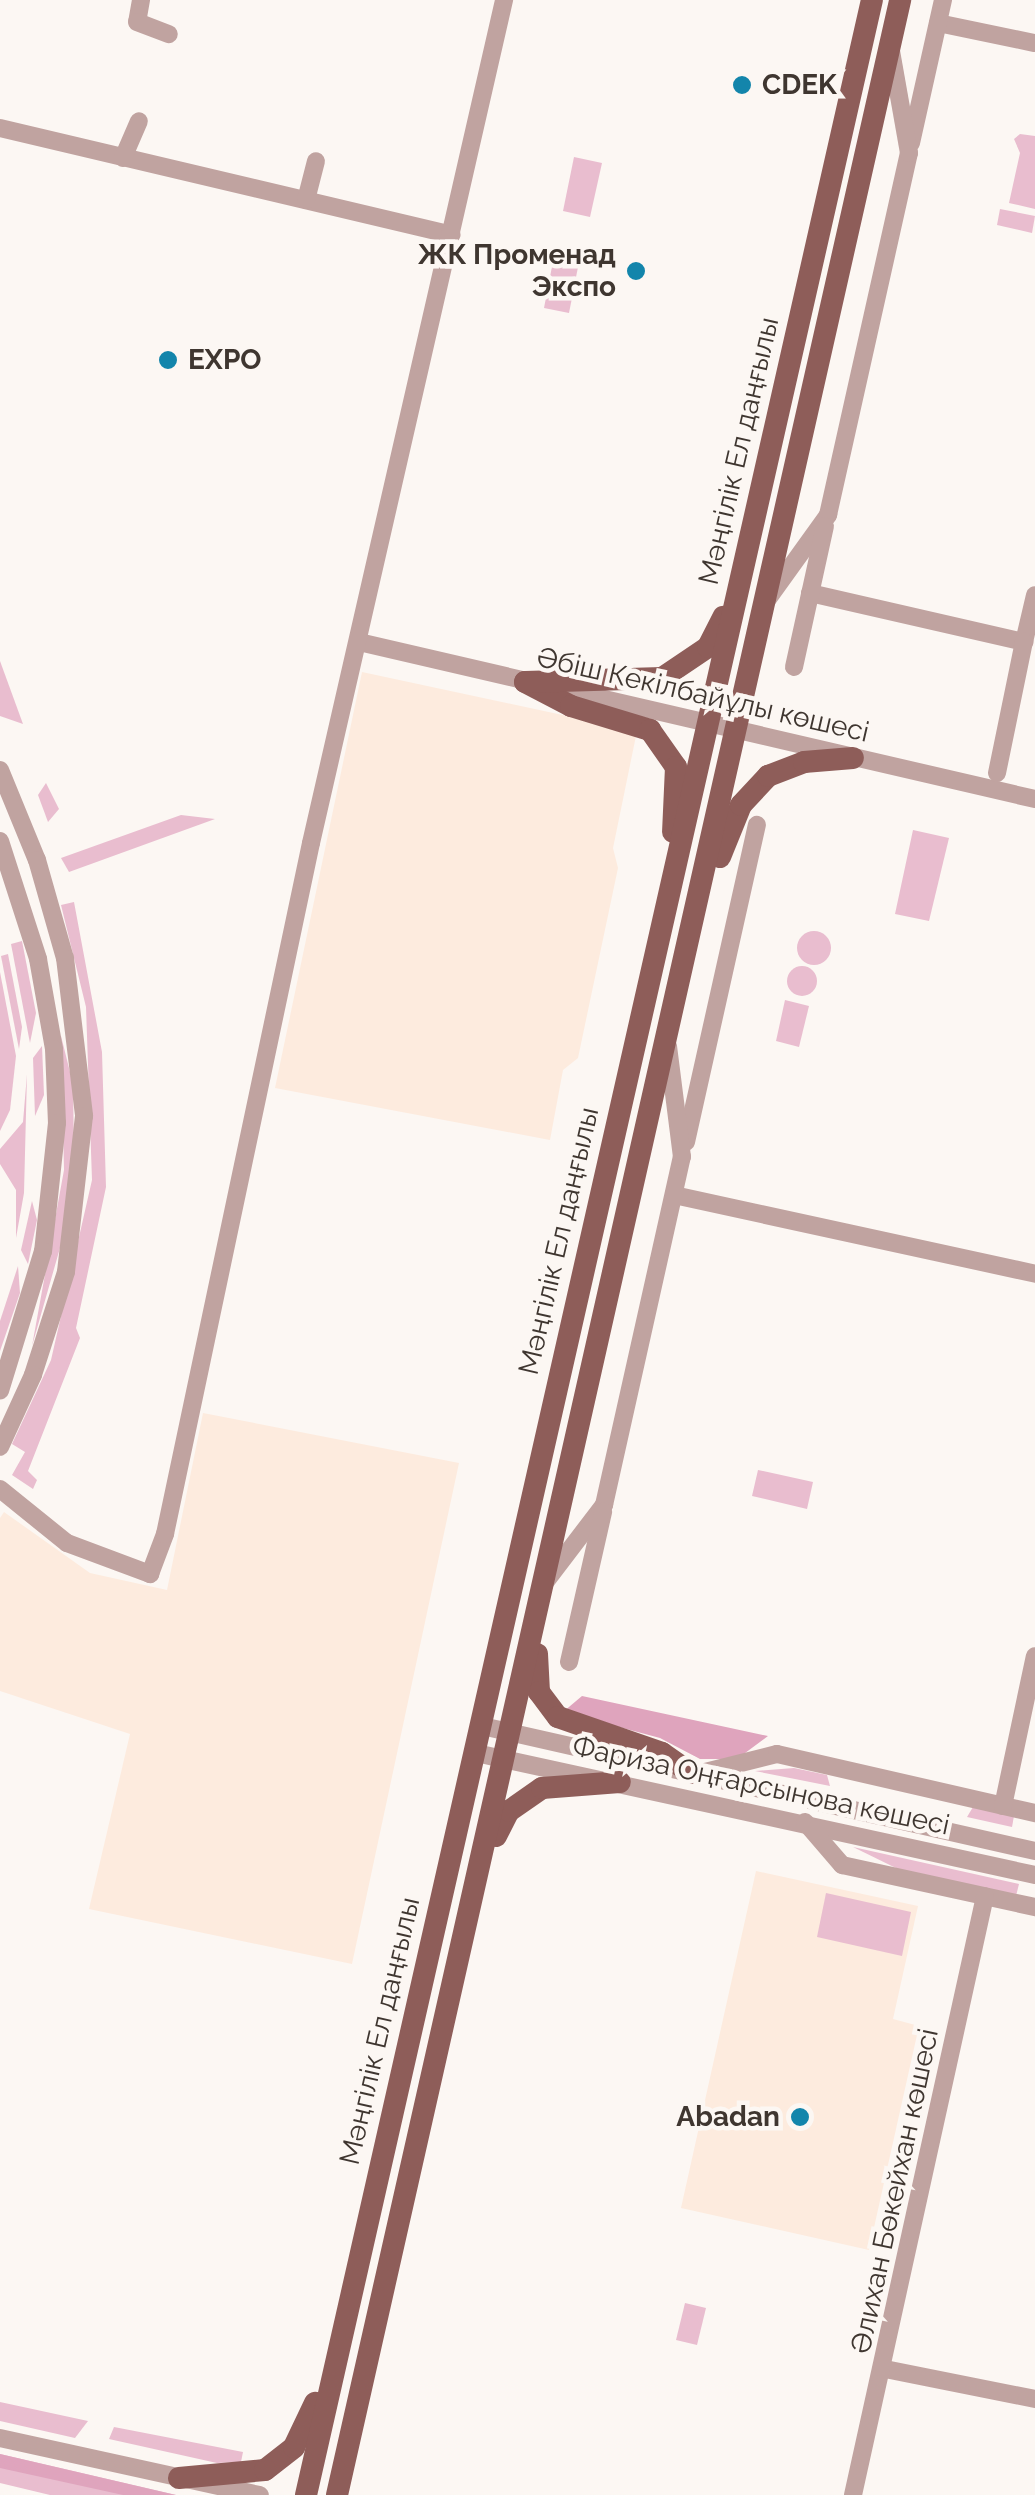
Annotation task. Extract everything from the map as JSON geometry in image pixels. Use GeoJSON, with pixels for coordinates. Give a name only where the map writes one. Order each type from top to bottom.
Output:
{"type":"FeatureCollection","features":[{"type":"Feature","properties":{"kind":"main road","name":"Мәңгілік Ел даңғылы"},"geometry":{"type":"LineString","coordinates":[[306,2495],[872,0]]}},
{"type":"Feature","properties":{"kind":"main road","name":"Мәңгілік Ел даңғылы"},"geometry":{"type":"LineString","coordinates":[[336,2495],[900,0]]}},
{"type":"Feature","properties":{"kind":"main road"},"geometry":{"type":"LineString","coordinates":[[525,682],[662,678],[708,647],[738,588]]}},
{"type":"Feature","properties":{"kind":"main road"},"geometry":{"type":"LineString","coordinates":[[525,682],[571,706],[637,721],[659,739],[678,782],[678,856]]}},
{"type":"Feature","properties":{"kind":"main road"},"geometry":{"type":"LineString","coordinates":[[684,959],[730,826],[757,785],[804,762],[853,758]]}},
{"type":"Feature","properties":{"kind":"main road"},"geometry":{"type":"LineString","coordinates":[[541,1591],[536,1674],[545,1702],[578,1728],[662,1753],[691,1774]]}},
{"type":"Feature","properties":{"kind":"main road"},"geometry":{"type":"LineString","coordinates":[[470,1905],[499,1826],[524,1798],[567,1783],[620,1782]]}},
{"type":"Feature","properties":{"kind":"main road"},"geometry":{"type":"LineString","coordinates":[[179,2478],[255,2473],[294,2448],[352,2290]]}},
{"type":"Feature","properties":{"kind":"street"},"geometry":{"type":"LineString","coordinates":[[142,0],[137,22],[169,34]]}},
{"type":"Feature","properties":{"kind":"street"},"geometry":{"type":"LineString","coordinates":[[0,1489],[67,1544],[150,1574],[165,1534],[359,642],[504,0]]}},
{"type":"Feature","properties":{"kind":"street"},"geometry":{"type":"LineString","coordinates":[[794,667],[943,0]]}},
{"type":"Feature","properties":{"kind":"street"},"geometry":{"type":"LineString","coordinates":[[938,23],[1035,43]]}},
{"type":"Feature","properties":{"kind":"street"},"geometry":{"type":"LineString","coordinates":[[890,47],[909,154]]}},
{"type":"Feature","properties":{"kind":"street"},"geometry":{"type":"LineString","coordinates":[[896,80],[925,81]]}},
{"type":"Feature","properties":{"kind":"street"},"geometry":{"type":"LineString","coordinates":[[123,158],[139,121]]}},
{"type":"Feature","properties":{"kind":"street"},"geometry":{"type":"LineString","coordinates":[[0,128],[451,235]]}},
{"type":"Feature","properties":{"kind":"street"},"geometry":{"type":"LineString","coordinates":[[306,200],[316,161]]}},
{"type":"Feature","properties":{"kind":"street"},"geometry":{"type":"LineString","coordinates":[[764,604],[828,515]]}},
{"type":"Feature","properties":{"kind":"street"},"geometry":{"type":"LineString","coordinates":[[810,593],[1024,642]]}},
{"type":"Feature","properties":{"kind":"street"},"geometry":{"type":"LineString","coordinates":[[996,773],[1035,595]]}},
{"type":"Feature","properties":{"kind":"street","name":"Әбіш Кекілбайұлы көшесі"},"geometry":{"type":"LineString","coordinates":[[359,642],[1035,798]]}},
{"type":"Feature","properties":{"kind":"street"},"geometry":{"type":"LineString","coordinates":[[0,770],[37,860],[65,958],[84,1116],[66,1272],[33,1376],[0,1447]]}},
{"type":"Feature","properties":{"kind":"street"},"geometry":{"type":"LineString","coordinates":[[569,1662],[757,826]]}},
{"type":"Feature","properties":{"kind":"street"},"geometry":{"type":"LineString","coordinates":[[0,840],[38,959],[54,1049],[57,1123],[43,1251],[0,1391]]}},
{"type":"Feature","properties":{"kind":"street"},"geometry":{"type":"LineString","coordinates":[[666,1034],[680,1076],[691,1077],[703,1065]]}},
{"type":"Feature","properties":{"kind":"street"},"geometry":{"type":"LineString","coordinates":[[666,1034],[682,1157]]}},
{"type":"Feature","properties":{"kind":"street"},"geometry":{"type":"LineString","coordinates":[[674,1194],[1035,1274]]}},
{"type":"Feature","properties":{"kind":"street"},"geometry":{"type":"LineString","coordinates":[[541,1591],[604,1505]]}},
{"type":"Feature","properties":{"kind":"street"},"geometry":{"type":"LineString","coordinates":[[1003,1806],[1035,1656]]}},
{"type":"Feature","properties":{"kind":"street","name":"Фариза Оңғарсынова көшесі"},"geometry":{"type":"LineString","coordinates":[[482,1726],[1035,1850]]}},
{"type":"Feature","properties":{"kind":"street","name":"Фариза Оңғарсынова көшесі"},"geometry":{"type":"LineString","coordinates":[[476,1752],[1035,1875]]}},
{"type":"Feature","properties":{"kind":"street"},"geometry":{"type":"LineString","coordinates":[[691,1774],[777,1754],[1035,1813]]}},
{"type":"Feature","properties":{"kind":"street"},"geometry":{"type":"LineString","coordinates":[[804,1822],[842,1866],[1035,1908]]}},
{"type":"Feature","properties":{"kind":"street"},"geometry":{"type":"LineString","coordinates":[[926,1849],[987,1849],[1035,1860]]}},
{"type":"Feature","properties":{"kind":"street","name":"Әлихан Бөкейхан көшесі"},"geometry":{"type":"LineString","coordinates":[[852,2495],[886,2368],[984,1896]]}},
{"type":"Feature","properties":{"kind":"street"},"geometry":{"type":"LineString","coordinates":[[886,2368],[1035,2399]]}},
{"type":"Feature","properties":{"kind":"street"},"geometry":{"type":"LineString","coordinates":[[0,2438],[260,2495]]}},
{"type":"Feature","properties":{"kind":"shaded area"},"geometry":{"type":"Polygon","coordinates":[[[1020,134],[1035,136],[1035,209],[1009,203],[1020,153],[1014,139],[1020,134]]]}},
{"type":"Feature","properties":{"kind":"shaded area"},"geometry":{"type":"Polygon","coordinates":[[[574,157],[602,163],[590,217],[563,211],[574,157]]]}},
{"type":"Feature","properties":{"kind":"shaded area"},"geometry":{"type":"Polygon","coordinates":[[[1000,209],[1035,216],[1032,233],[997,225],[1000,209]]]}},
{"type":"Feature","properties":{"kind":"shaded area"},"geometry":{"type":"Polygon","coordinates":[[[554,256],[579,262],[569,313],[544,308],[554,256]]]}},
{"type":"Feature","properties":{"kind":"shaded area"},"geometry":{"type":"Polygon","coordinates":[[[0,661],[23,724],[0,716],[0,661]]]}},
{"type":"Feature","properties":{"kind":"shaded area"},"geometry":{"type":"Polygon","coordinates":[[[362,672],[637,731],[613,848],[618,868],[578,1058],[563,1070],[550,1140],[275,1088],[362,672]]]}},
{"type":"Feature","properties":{"kind":"shaded area"},"geometry":{"type":"Polygon","coordinates":[[[46,783],[59,809],[48,822],[38,795],[46,783]]]}},
{"type":"Feature","properties":{"kind":"shaded area"},"geometry":{"type":"Polygon","coordinates":[[[181,815],[215,819],[69,872],[61,858],[181,815]]]}},
{"type":"Feature","properties":{"kind":"shaded area"},"geometry":{"type":"Polygon","coordinates":[[[913,830],[949,838],[929,921],[895,914],[913,830]]]}},
{"type":"Feature","properties":{"kind":"shaded area"},"geometry":{"type":"Polygon","coordinates":[[[74,902],[102,1052],[106,1187],[76,1328],[80,1338],[28,1471],[37,1480],[33,1489],[12,1475],[25,1452],[12,1444],[51,1360],[92,1180],[86,1007],[61,905],[74,902]]]}},
{"type":"Feature","properties":{"kind":"shaded area"},"geometry":{"type":"Polygon","coordinates":[[[814,931],[826,936],[831,948],[826,960],[814,965],[802,960],[797,948],[802,936],[814,931]]]}},
{"type":"Feature","properties":{"kind":"shaded area"},"geometry":{"type":"Polygon","coordinates":[[[22,941],[36,1013],[30,1043],[11,944],[22,941]]]}},
{"type":"Feature","properties":{"kind":"shaded area"},"geometry":{"type":"Polygon","coordinates":[[[8,954],[22,1027],[19,1049],[1,956],[8,954]]]}},
{"type":"Feature","properties":{"kind":"shaded area"},"geometry":{"type":"Polygon","coordinates":[[[802,966],[813,970],[817,981],[813,992],[802,996],[791,992],[787,981],[791,970],[802,966]]]}},
{"type":"Feature","properties":{"kind":"shaded area"},"geometry":{"type":"Polygon","coordinates":[[[0,972],[16,1056],[10,1110],[0,1131],[0,972]]]}},
{"type":"Feature","properties":{"kind":"shaded area"},"geometry":{"type":"Polygon","coordinates":[[[785,1000],[809,1006],[799,1047],[776,1041],[785,1000]]]}},
{"type":"Feature","properties":{"kind":"shaded area"},"geometry":{"type":"Polygon","coordinates":[[[61,1036],[73,1084],[74,1152],[64,1234],[32,1346],[64,1170],[61,1036]]]}},
{"type":"Feature","properties":{"kind":"shaded area"},"geometry":{"type":"Polygon","coordinates":[[[42,1046],[44,1095],[35,1116],[33,1058],[42,1046]]]}},
{"type":"Feature","properties":{"kind":"shaded area"},"geometry":{"type":"Polygon","coordinates":[[[27,1074],[24,1193],[16,1238],[16,1190],[0,1164],[0,1149],[23,1122],[27,1074]]]}},
{"type":"Feature","properties":{"kind":"shaded area"},"geometry":{"type":"Polygon","coordinates":[[[32,1201],[37,1220],[28,1264],[21,1250],[32,1201]]]}},
{"type":"Feature","properties":{"kind":"shaded area"},"geometry":{"type":"Polygon","coordinates":[[[18,1266],[20,1293],[0,1351],[0,1321],[18,1266]]]}},
{"type":"Feature","properties":{"kind":"shaded area"},"geometry":{"type":"Polygon","coordinates":[[[203,1413],[459,1463],[352,1964],[89,1909],[130,1734],[0,1691],[0,1518],[4,1512],[90,1573],[167,1590],[203,1413]]]}},
{"type":"Feature","properties":{"kind":"shaded area"},"geometry":{"type":"Polygon","coordinates":[[[758,1470],[813,1482],[807,1509],[752,1496],[758,1470]]]}},
{"type":"Feature","properties":{"kind":"shaded area"},"geometry":{"type":"Polygon","coordinates":[[[582,1696],[768,1736],[737,1759],[700,1759],[660,1738],[563,1712],[582,1696]]]}},
{"type":"Feature","properties":{"kind":"shaded area"},"geometry":{"type":"Polygon","coordinates":[[[794,1768],[827,1775],[830,1786],[755,1771],[794,1768]]]}},
{"type":"Feature","properties":{"kind":"shaded area"},"geometry":{"type":"Polygon","coordinates":[[[973,1807],[1014,1816],[1012,1827],[967,1817],[973,1807]]]}},
{"type":"Feature","properties":{"kind":"shaded area"},"geometry":{"type":"Polygon","coordinates":[[[853,1847],[1019,1884],[1016,1896],[900,1870],[853,1847]]]}},
{"type":"Feature","properties":{"kind":"shaded area","name":"Abadan"},"geometry":{"type":"Polygon","coordinates":[[[756,1871],[918,1906],[893,2019],[919,2026],[869,2250],[681,2208],[756,1871]]]}},
{"type":"Feature","properties":{"kind":"shaded area"},"geometry":{"type":"Polygon","coordinates":[[[826,1893],[911,1912],[902,1956],[817,1937],[826,1893]]]}},
{"type":"Feature","properties":{"kind":"shaded area"},"geometry":{"type":"Polygon","coordinates":[[[685,2303],[706,2308],[697,2345],[676,2340],[685,2303]]]}},
{"type":"Feature","properties":{"kind":"shaded area"},"geometry":{"type":"Polygon","coordinates":[[[0,2402],[88,2421],[75,2438],[0,2421],[0,2402]]]}},
{"type":"Feature","properties":{"kind":"shaded area"},"geometry":{"type":"Polygon","coordinates":[[[114,2427],[243,2452],[241,2462],[217,2463],[109,2439],[114,2427]]]}},
{"type":"Feature","properties":{"kind":"shaded area"},"geometry":{"type":"Polygon","coordinates":[[[0,2454],[176,2495],[50,2495],[0,2483],[0,2454]]]}},
{"type":"Feature","properties":{"kind":"shaded area"},"geometry":{"type":"Polygon","coordinates":[[[0,2454],[176,2495],[123,2495],[0,2468],[0,2454]]]}},
{"type":"Feature","properties":{"kind":"place","name":"CDEK"},"geometry":{"type":"Point","coordinates":[742,85]}},
{"type":"Feature","properties":{"kind":"place","name":"ЖК Променад Экспо"},"geometry":{"type":"Point","coordinates":[636,271]}},
{"type":"Feature","properties":{"kind":"place","name":"EXPO"},"geometry":{"type":"Point","coordinates":[168,360]}},
{"type":"Feature","properties":{"kind":"place","name":"Abadan"},"geometry":{"type":"Point","coordinates":[800,2117]}}]}
